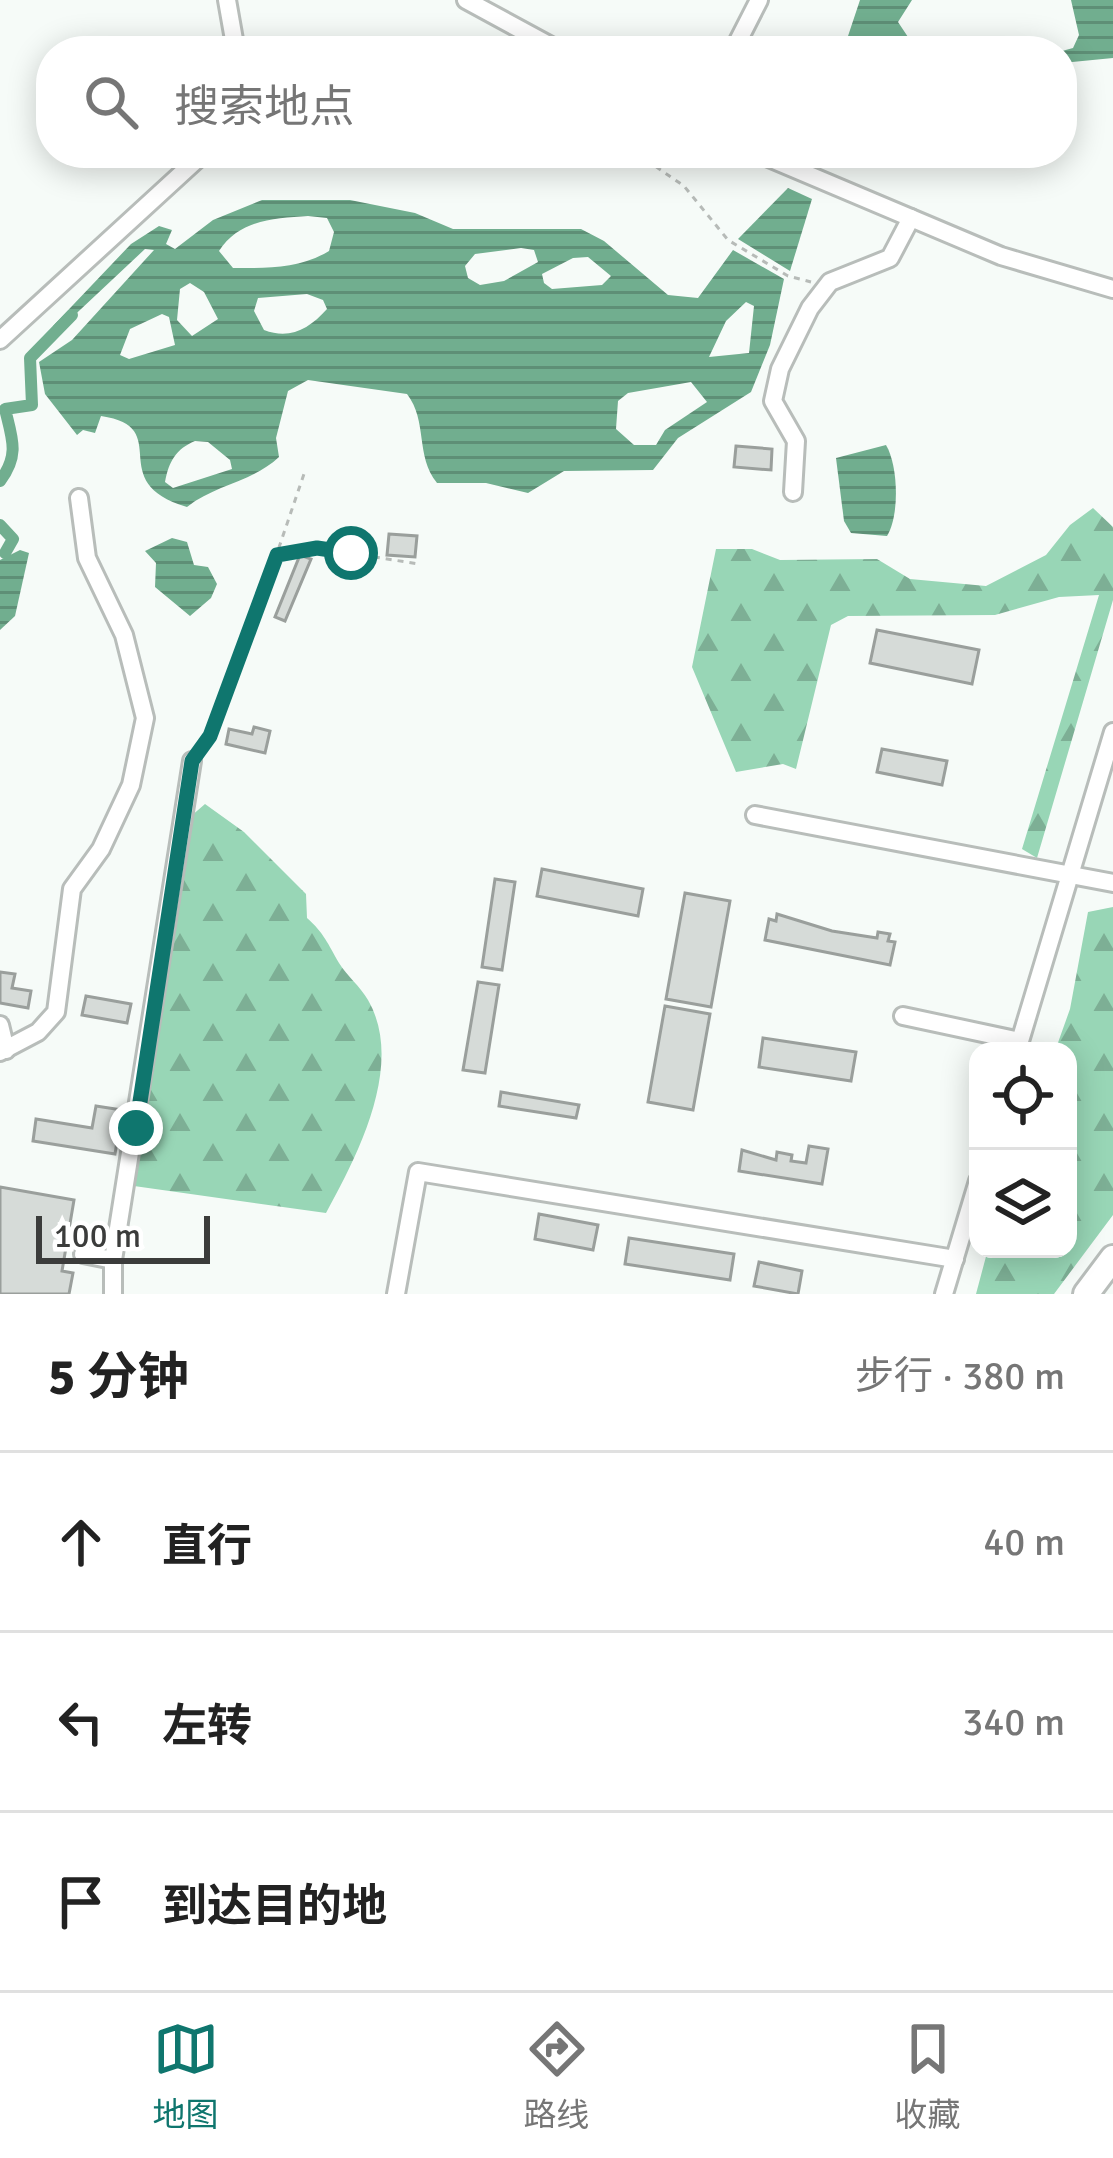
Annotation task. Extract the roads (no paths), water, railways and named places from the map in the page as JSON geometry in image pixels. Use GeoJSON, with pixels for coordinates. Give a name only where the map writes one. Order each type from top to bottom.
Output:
{"type":"FeatureCollection","features":[{"type":"Feature","properties":{"kind":"highway"},"geometry":{"type":"LineString","coordinates":[[1086,1294],[1113,1258]]}},
{"type":"Feature","properties":{"kind":"street"},"geometry":{"type":"LineString","coordinates":[[227,0],[233,36]]}},
{"type":"Feature","properties":{"kind":"street"},"geometry":{"type":"LineString","coordinates":[[466,0],[532,36]]}},
{"type":"Feature","properties":{"kind":"street"},"geometry":{"type":"LineString","coordinates":[[740,36],[758,0]]}},
{"type":"Feature","properties":{"kind":"street"},"geometry":{"type":"LineString","coordinates":[[0,340],[188,168]]}},
{"type":"Feature","properties":{"kind":"street"},"geometry":{"type":"LineString","coordinates":[[793,168],[1001,256],[1113,289]]}},
{"type":"Feature","properties":{"kind":"street"},"geometry":{"type":"LineString","coordinates":[[794,492],[796,441],[773,401],[780,369],[810,308],[830,281],[890,258],[911,218]]}},
{"type":"Feature","properties":{"kind":"street"},"geometry":{"type":"LineString","coordinates":[[0,1025],[3,1051],[38,1032],[56,1012],[72,889],[101,849],[131,785],[145,718],[124,635],[87,558],[80,498]]}},
{"type":"Feature","properties":{"kind":"street"},"geometry":{"type":"LineString","coordinates":[[1020,1042],[1113,732]]}},
{"type":"Feature","properties":{"kind":"street"},"geometry":{"type":"LineString","coordinates":[[113,1294],[113,1260],[192,761]]}},
{"type":"Feature","properties":{"kind":"street"},"geometry":{"type":"LineString","coordinates":[[755,815],[1113,883]]}},
{"type":"Feature","properties":{"kind":"street"},"geometry":{"type":"LineString","coordinates":[[903,1016],[1004,1042]]}},
{"type":"Feature","properties":{"kind":"street"},"geometry":{"type":"LineString","coordinates":[[396,1294],[418,1172],[955,1259]]}},
{"type":"Feature","properties":{"kind":"street"},"geometry":{"type":"LineString","coordinates":[[944,1294],[969,1212]]}},
{"type":"Feature","properties":{"kind":"street"},"geometry":{"type":"LineString","coordinates":[[83,1254],[113,1260]]}},
{"type":"Feature","properties":{"kind":"waterway"},"geometry":{"type":"LineString","coordinates":[[0,481],[12,454],[5,409],[32,405],[30,358],[72,315]]}},
{"type":"Feature","properties":{"kind":"waterway"},"geometry":{"type":"LineString","coordinates":[[0,525],[13,539],[5,553]]}}]}
